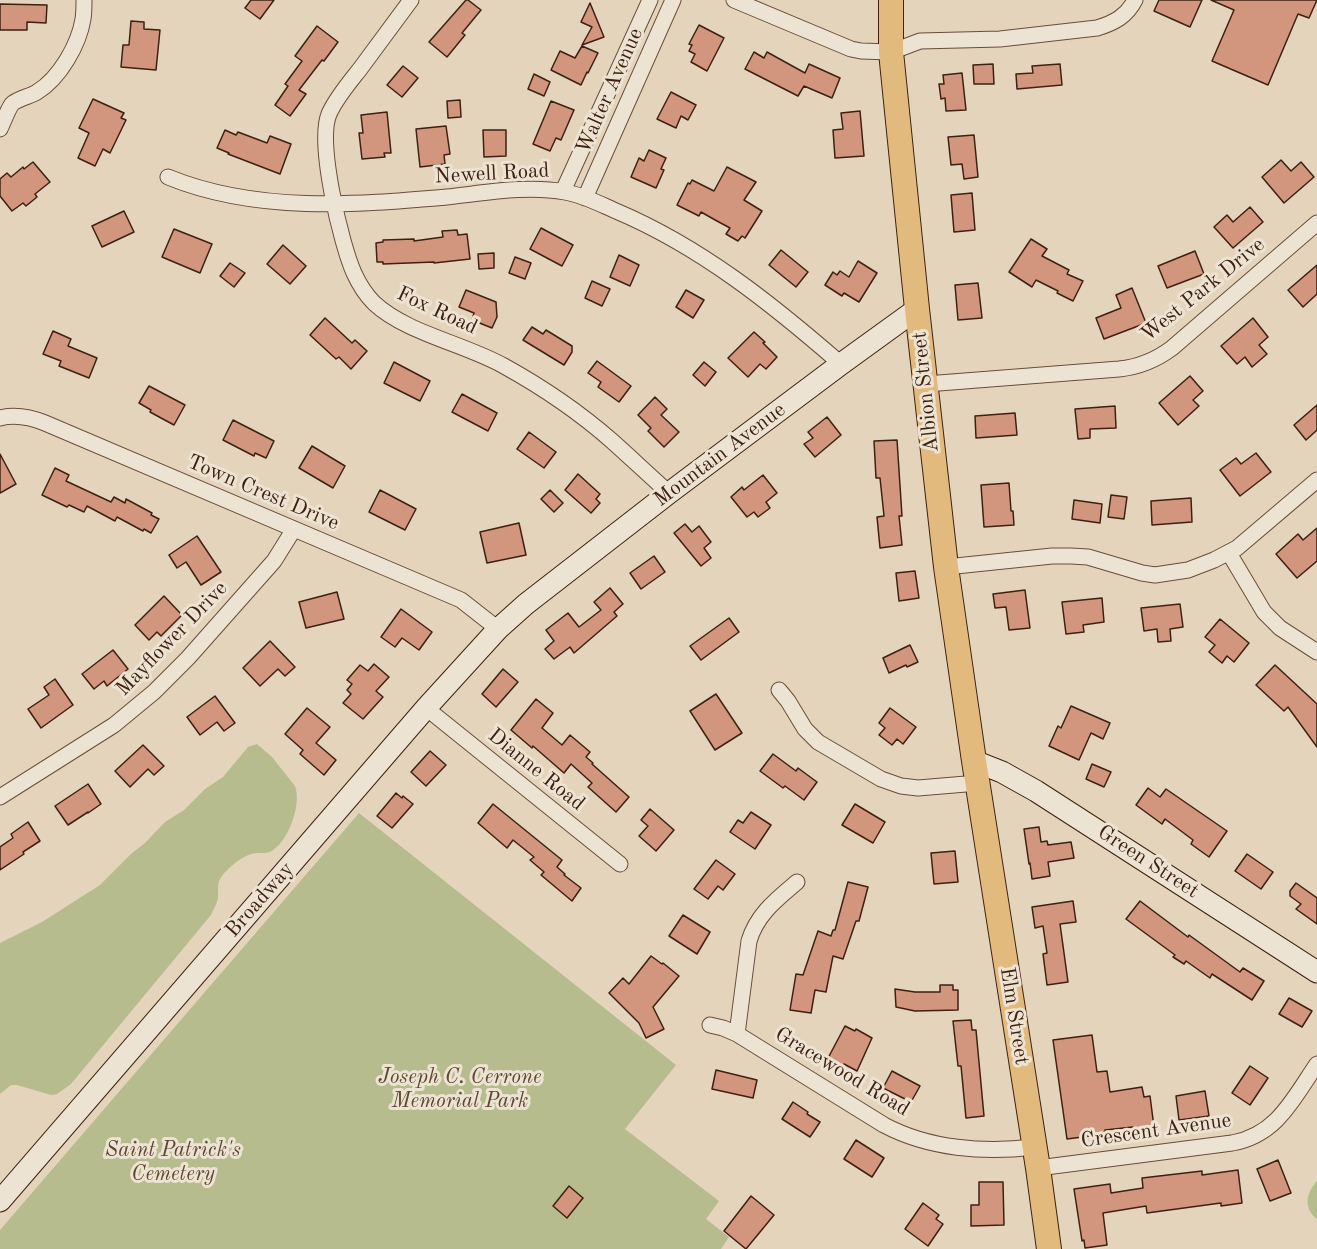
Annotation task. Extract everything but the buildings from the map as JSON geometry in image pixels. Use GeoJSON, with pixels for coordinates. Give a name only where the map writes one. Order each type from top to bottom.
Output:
{"type":"FeatureCollection","features":[{"type":"Feature","properties":{"kind":"main road","name":"Albion Street"},"geometry":{"type":"LineString","coordinates":[[891,0],[891,52],[917,309],[946,567],[976,772]]}},
{"type":"Feature","properties":{"kind":"main road","name":"Mountain Avenue"},"geometry":{"type":"LineString","coordinates":[[526,604],[669,493],[917,309]]}},
{"type":"Feature","properties":{"kind":"main road","name":"Broadway"},"geometry":{"type":"LineString","coordinates":[[0,1201],[426,708],[498,629],[526,604]]}},
{"type":"Feature","properties":{"kind":"main road","name":"Green Street"},"geometry":{"type":"LineString","coordinates":[[976,772],[1002,772],[1032,789],[1317,972]]}},
{"type":"Feature","properties":{"kind":"main road","name":"Elm Street"},"geometry":{"type":"LineString","coordinates":[[976,772],[1049,1249]]}},
{"type":"Feature","properties":{"kind":"street"},"geometry":{"type":"LineString","coordinates":[[0,129],[12,104],[50,83],[62,67],[79,33],[83,19],[84,0]]}},
{"type":"Feature","properties":{"kind":"street","name":"Fox Road"},"geometry":{"type":"LineString","coordinates":[[411,0],[340,95],[330,114],[326,130],[326,145],[335,204],[348,258],[363,290],[373,302],[389,314],[411,326],[490,359],[543,390],[605,435],[669,493]]}},
{"type":"Feature","properties":{"kind":"street","name":"Walter Avenue"},"geometry":{"type":"LineString","coordinates":[[563,191],[650,0]]}},
{"type":"Feature","properties":{"kind":"street","name":"Walter Avenue"},"geometry":{"type":"LineString","coordinates":[[585,198],[673,0]]}},
{"type":"Feature","properties":{"kind":"street"},"geometry":{"type":"LineString","coordinates":[[734,0],[848,48],[891,52],[920,41],[1000,39],[1086,30],[1110,24],[1133,5]]}},
{"type":"Feature","properties":{"kind":"street","name":"Newell Road"},"geometry":{"type":"LineString","coordinates":[[168,177],[200,189],[246,198],[335,204],[508,191],[563,191],[585,198],[663,232],[722,269],[792,322],[841,364]]}},
{"type":"Feature","properties":{"kind":"street","name":"West Park Drive"},"geometry":{"type":"LineString","coordinates":[[926,384],[1119,369],[1143,364],[1172,348],[1317,223]]}},
{"type":"Feature","properties":{"kind":"street","name":"Town Crest Drive"},"geometry":{"type":"LineString","coordinates":[[1,417],[25,417],[45,423],[461,600],[498,629]]}},
{"type":"Feature","properties":{"kind":"street"},"geometry":{"type":"LineString","coordinates":[[946,567],[1052,556],[1079,556],[1155,575],[1188,570],[1229,553],[1317,480]]}},
{"type":"Feature","properties":{"kind":"street","name":"Mayflower Drive"},"geometry":{"type":"LineString","coordinates":[[0,797],[114,725],[154,692],[188,658],[274,561],[294,529]]}},
{"type":"Feature","properties":{"kind":"street"},"geometry":{"type":"LineString","coordinates":[[1229,553],[1256,600],[1269,617],[1280,628],[1317,652]]}},
{"type":"Feature","properties":{"kind":"street"},"geometry":{"type":"LineString","coordinates":[[779,690],[805,729],[818,742],[881,779],[901,786],[918,788],[976,772]]}},
{"type":"Feature","properties":{"kind":"street","name":"Dianne Road"},"geometry":{"type":"LineString","coordinates":[[426,708],[620,864]]}},
{"type":"Feature","properties":{"kind":"street"},"geometry":{"type":"LineString","coordinates":[[737,1034],[752,931],[763,913],[797,882]]}},
{"type":"Feature","properties":{"kind":"street","name":"Gracewood Road"},"geometry":{"type":"LineString","coordinates":[[710,1025],[737,1034],[884,1125],[903,1134],[930,1142],[1010,1150],[1036,1157]]}},
{"type":"Feature","properties":{"kind":"street","name":"Crescent Avenue"},"geometry":{"type":"LineString","coordinates":[[1036,1157],[1232,1143],[1250,1139],[1266,1130],[1280,1118],[1317,1064]]}},
{"type":"Feature","properties":{"kind":"green space"},"geometry":{"type":"Polygon","coordinates":[[[257,744],[272,757],[295,786],[297,803],[295,813],[282,841],[270,852],[253,853],[243,857],[225,873],[219,881],[217,900],[211,915],[71,1084],[57,1094],[51,1095],[17,1085],[11,1085],[0,1094],[0,943],[42,922],[100,885],[165,822],[184,810],[205,789],[223,777],[248,747],[257,744]]]}},
{"type":"Feature","properties":{"kind":"green space","name":"Joseph C. Cerrone Memorial Park"},"geometry":{"type":"Polygon","coordinates":[[[359,813],[676,1065],[625,1129],[719,1201],[706,1219],[729,1237],[721,1249],[0,1249],[0,1230],[359,813]]]}},
{"type":"Feature","properties":{"kind":"green space"},"geometry":{"type":"Polygon","coordinates":[[[1317,1181],[1317,1219],[1308,1205],[1308,1195],[1317,1181]]]}},
{"type":"Feature","properties":{"kind":"park label","name":"Saint Patrick's Cemetery"},"geometry":{"type":"Point","coordinates":[173,1162]}}]}
